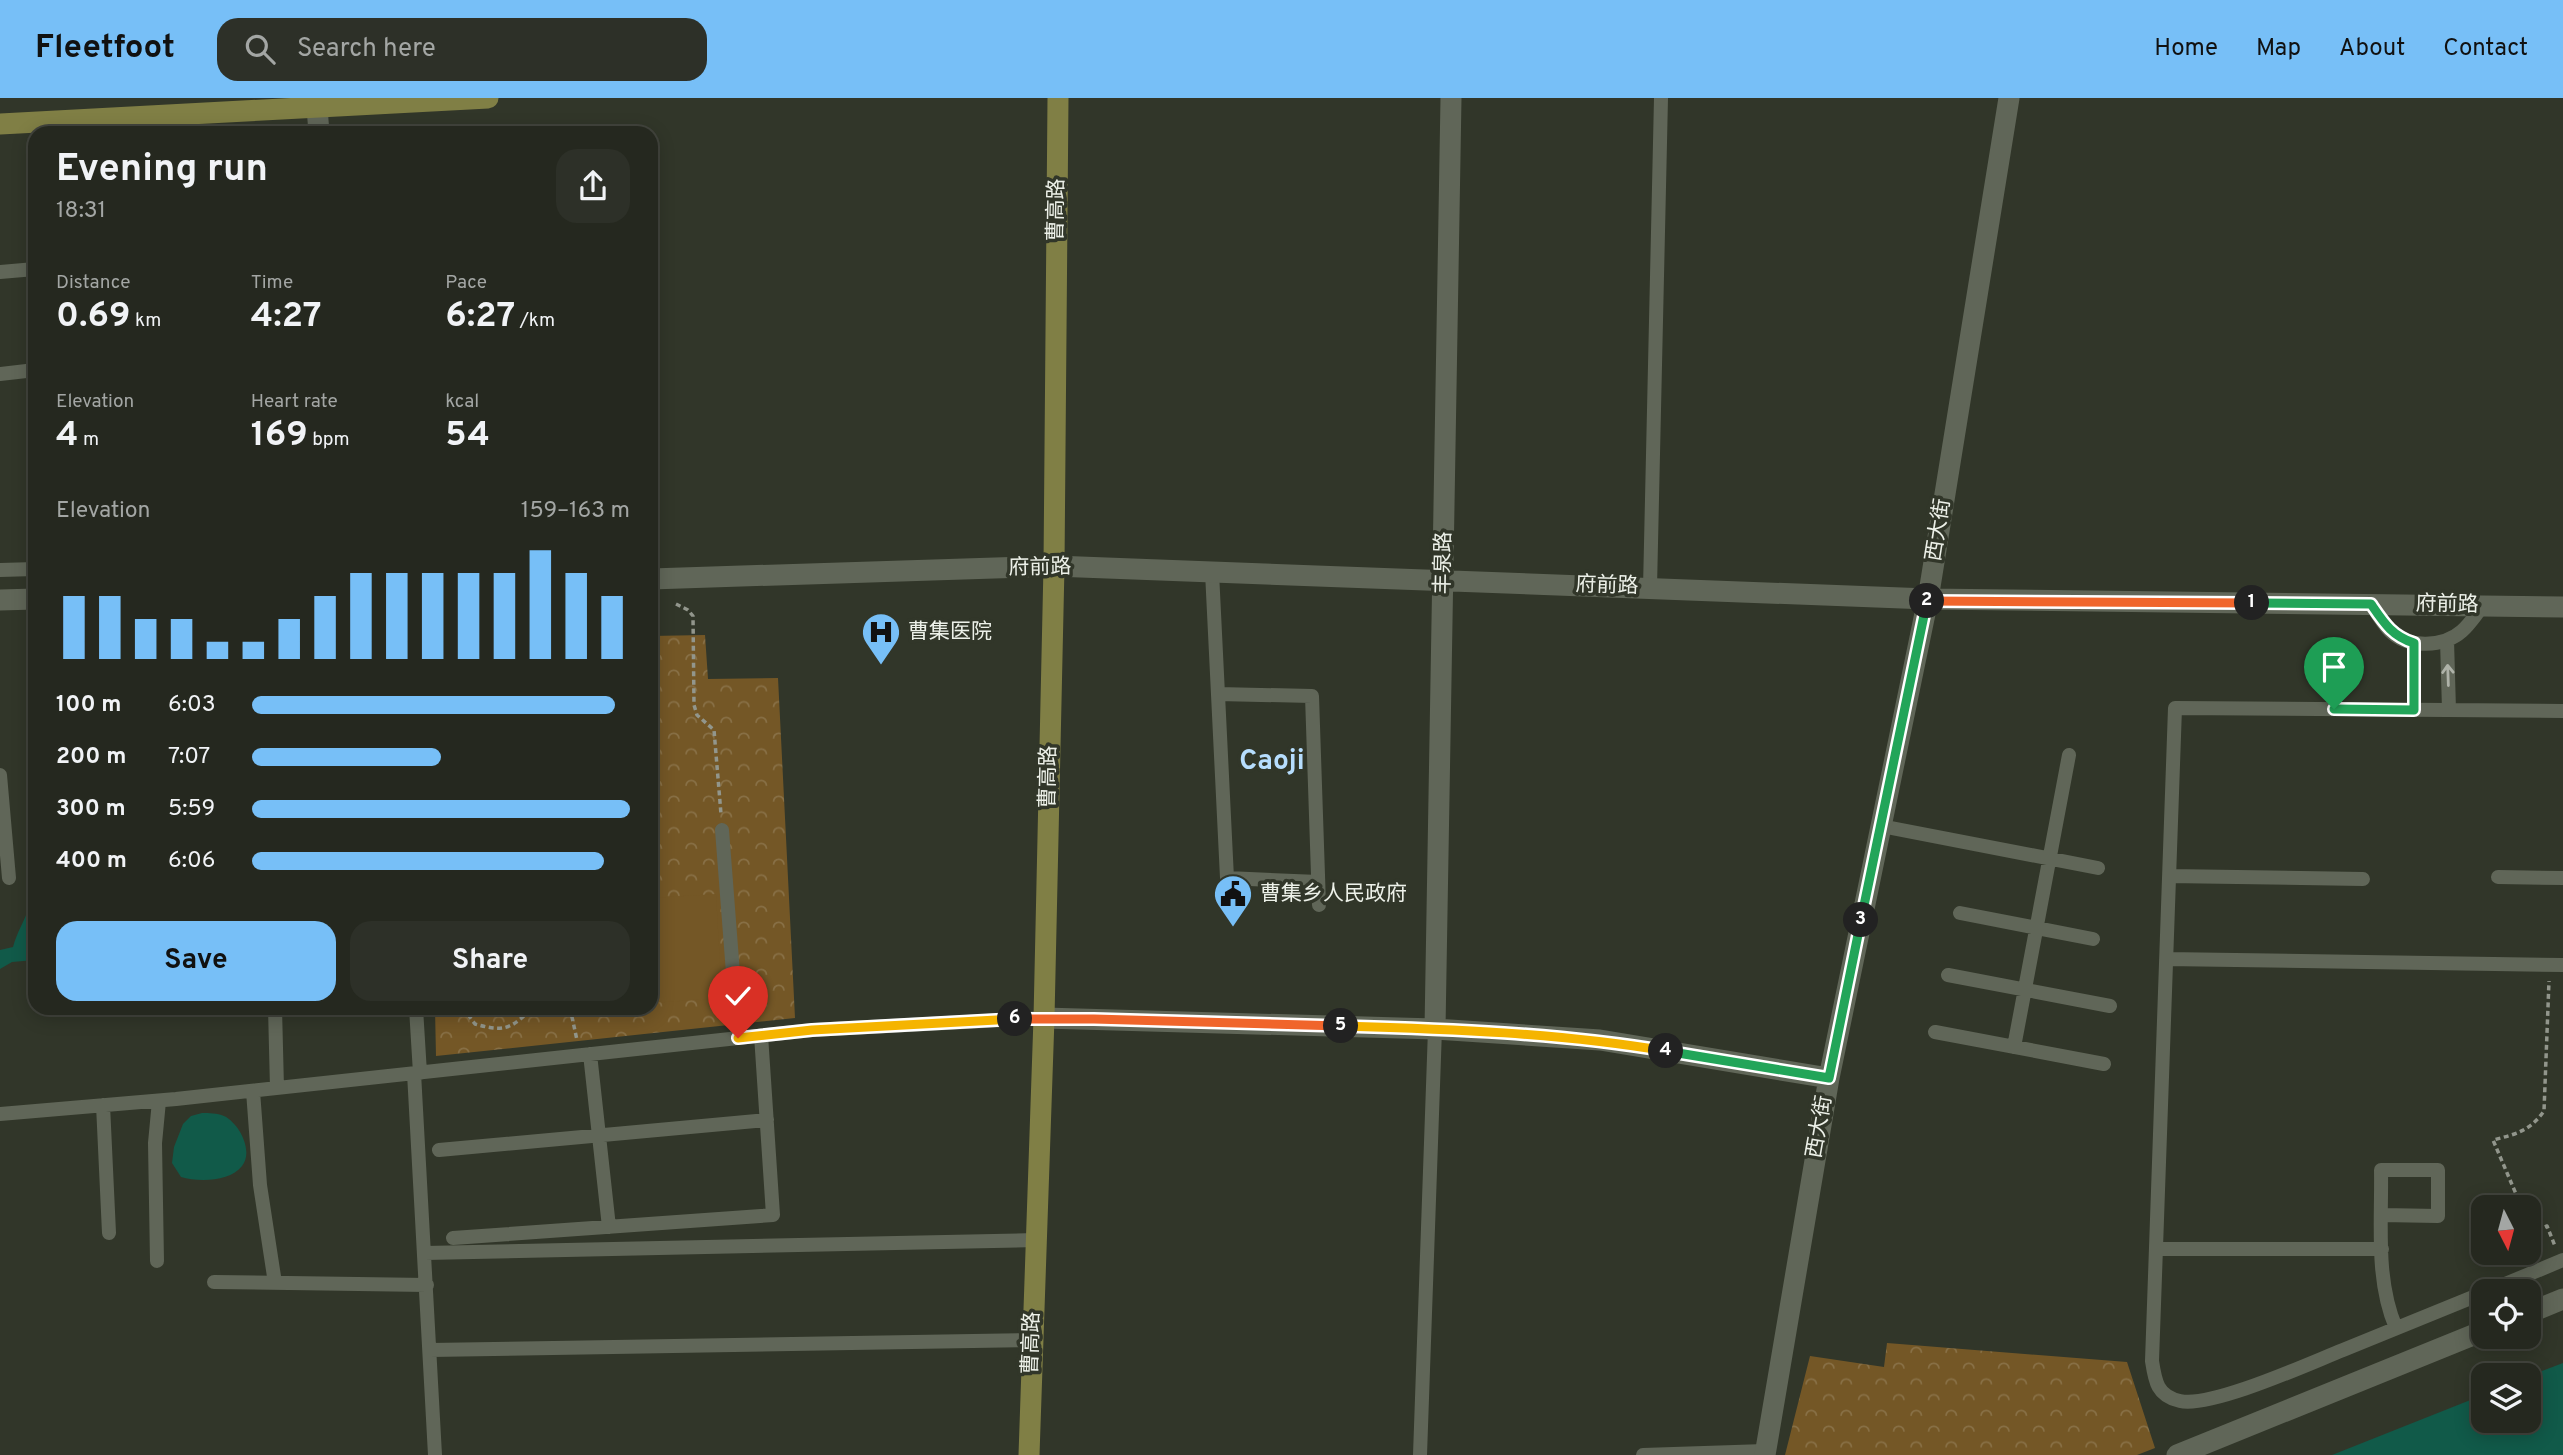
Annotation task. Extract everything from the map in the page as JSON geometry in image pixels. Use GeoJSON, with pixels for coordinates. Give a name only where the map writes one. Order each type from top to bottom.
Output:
{"type":"FeatureCollection","features":[{"type":"Feature","properties":{"kind":"street"},"geometry":{"type":"LineString","coordinates":[[0,124],[486,98]]}},
{"type":"Feature","properties":{"kind":"street","name":"曹高路"},"geometry":{"type":"LineString","coordinates":[[1029,1455],[1044,1018],[1054,566],[1058,98]]}},
{"type":"Feature","properties":{"kind":"street","name":"丰泉路"},"geometry":{"type":"LineString","coordinates":[[1435,1029],[1451,98]]}},
{"type":"Feature","properties":{"kind":"street","name":"西大街"},"geometry":{"type":"LineString","coordinates":[[1765,1453],[1829,1078],[1928,599],[2009,98]]}},
{"type":"Feature","properties":{"kind":"street"},"geometry":{"type":"LineString","coordinates":[[317,107],[318,126]]}},
{"type":"Feature","properties":{"kind":"street","name":"府前路"},"geometry":{"type":"LineString","coordinates":[[658,579],[1054,566],[1928,599],[2563,607]]}},
{"type":"Feature","properties":{"kind":"street"},"geometry":{"type":"LineString","coordinates":[[0,600],[28,599]]}},
{"type":"Feature","properties":{"kind":"street"},"geometry":{"type":"LineString","coordinates":[[1044,1018],[1435,1029],[1601,1040],[1829,1078]]}},
{"type":"Feature","properties":{"kind":"street"},"geometry":{"type":"LineString","coordinates":[[2541,1308],[2563,1299]]}},
{"type":"Feature","properties":{"kind":"street"},"geometry":{"type":"LineString","coordinates":[[2177,1455],[2471,1336]]}},
{"type":"Feature","properties":{"kind":"lane"},"geometry":{"type":"LineString","coordinates":[[1650,588],[1661,98]]}},
{"type":"Feature","properties":{"kind":"lane"},"geometry":{"type":"LineString","coordinates":[[0,272],[28,270]]}},
{"type":"Feature","properties":{"kind":"lane"},"geometry":{"type":"LineString","coordinates":[[0,374],[28,371]]}},
{"type":"Feature","properties":{"kind":"lane"},"geometry":{"type":"LineString","coordinates":[[0,570],[28,569]]}},
{"type":"Feature","properties":{"kind":"lane"},"geometry":{"type":"LineString","coordinates":[[1212,572],[1227,878],[1318,882]]}},
{"type":"Feature","properties":{"kind":"lane"},"geometry":{"type":"LineString","coordinates":[[2371,604],[2390,631],[2400,639],[2431,644],[2460,632],[2483,606]]}},
{"type":"Feature","properties":{"kind":"lane"},"geometry":{"type":"LineString","coordinates":[[2446,640],[2449,710]]}},
{"type":"Feature","properties":{"kind":"lane"},"geometry":{"type":"LineString","coordinates":[[2414,643],[2414,710]]}},
{"type":"Feature","properties":{"kind":"lane"},"geometry":{"type":"LineString","coordinates":[[1218,694],[1312,696],[1319,905]]}},
{"type":"Feature","properties":{"kind":"lane"},"geometry":{"type":"LineString","coordinates":[[2471,1298],[2264,1382],[2220,1396],[2182,1402],[2158,1389],[2152,1361],[2175,708],[2563,711]]}},
{"type":"Feature","properties":{"kind":"lane"},"geometry":{"type":"LineString","coordinates":[[2014,1047],[2069,755]]}},
{"type":"Feature","properties":{"kind":"lane"},"geometry":{"type":"LineString","coordinates":[[0,775],[9,878]]}},
{"type":"Feature","properties":{"kind":"lane"},"geometry":{"type":"LineString","coordinates":[[1881,827],[2098,868]]}},
{"type":"Feature","properties":{"kind":"lane"},"geometry":{"type":"LineString","coordinates":[[722,830],[738,1038]]}},
{"type":"Feature","properties":{"kind":"lane"},"geometry":{"type":"LineString","coordinates":[[2169,876],[2363,879]]}},
{"type":"Feature","properties":{"kind":"lane"},"geometry":{"type":"LineString","coordinates":[[2498,877],[2563,878]]}},
{"type":"Feature","properties":{"kind":"lane"},"geometry":{"type":"LineString","coordinates":[[1960,913],[2093,939]]}},
{"type":"Feature","properties":{"kind":"lane"},"geometry":{"type":"LineString","coordinates":[[2166,960],[2556,965]]}},
{"type":"Feature","properties":{"kind":"lane"},"geometry":{"type":"LineString","coordinates":[[1948,975],[2110,1006]]}},
{"type":"Feature","properties":{"kind":"lane"},"geometry":{"type":"LineString","coordinates":[[275,1015],[277,1088]]}},
{"type":"Feature","properties":{"kind":"lane"},"geometry":{"type":"LineString","coordinates":[[416,1015],[435,1455]]}},
{"type":"Feature","properties":{"kind":"lane"},"geometry":{"type":"LineString","coordinates":[[0,1114],[159,1101],[812,1030],[1044,1018]]}},
{"type":"Feature","properties":{"kind":"lane"},"geometry":{"type":"LineString","coordinates":[[1420,1455],[1435,1029]]}},
{"type":"Feature","properties":{"kind":"lane"},"geometry":{"type":"LineString","coordinates":[[1935,1032],[2104,1064]]}},
{"type":"Feature","properties":{"kind":"lane"},"geometry":{"type":"LineString","coordinates":[[453,1238],[773,1215],[761,1035]]}},
{"type":"Feature","properties":{"kind":"lane"},"geometry":{"type":"LineString","coordinates":[[586,1054],[609,1227]]}},
{"type":"Feature","properties":{"kind":"lane"},"geometry":{"type":"LineString","coordinates":[[253,1091],[260,1185],[275,1283]]}},
{"type":"Feature","properties":{"kind":"lane"},"geometry":{"type":"LineString","coordinates":[[157,1261],[155,1143],[159,1101]]}},
{"type":"Feature","properties":{"kind":"lane"},"geometry":{"type":"LineString","coordinates":[[103,1105],[109,1233]]}},
{"type":"Feature","properties":{"kind":"lane"},"geometry":{"type":"LineString","coordinates":[[439,1150],[767,1120]]}},
{"type":"Feature","properties":{"kind":"lane"},"geometry":{"type":"LineString","coordinates":[[2382,1215],[2438,1216],[2438,1170],[2381,1170],[2382,1281],[2396,1328]]}},
{"type":"Feature","properties":{"kind":"lane"},"geometry":{"type":"LineString","coordinates":[[425,1253],[1036,1240]]}},
{"type":"Feature","properties":{"kind":"lane"},"geometry":{"type":"LineString","coordinates":[[2156,1249],[2382,1250]]}},
{"type":"Feature","properties":{"kind":"lane"},"geometry":{"type":"LineString","coordinates":[[2516,1279],[2562,1260]]}},
{"type":"Feature","properties":{"kind":"lane"},"geometry":{"type":"LineString","coordinates":[[214,1282],[427,1285]]}},
{"type":"Feature","properties":{"kind":"lane"},"geometry":{"type":"LineString","coordinates":[[430,1350],[1032,1340]]}},
{"type":"Feature","properties":{"kind":"lane"},"geometry":{"type":"LineString","coordinates":[[1643,1455],[1765,1453]]}},
{"type":"Feature","properties":{"kind":"path"},"geometry":{"type":"LineString","coordinates":[[676,604],[693,616],[694,705],[696,715],[714,730],[722,830]]}},
{"type":"Feature","properties":{"kind":"path"},"geometry":{"type":"LineString","coordinates":[[2516,1195],[2493,1140],[2535,1125],[2544,1111],[2556,965]]}},
{"type":"Feature","properties":{"kind":"path"},"geometry":{"type":"LineString","coordinates":[[468,1015],[475,1024],[503,1029],[525,1015]]}},
{"type":"Feature","properties":{"kind":"path"},"geometry":{"type":"LineString","coordinates":[[571,1015],[574,1030],[586,1054]]}},
{"type":"Feature","properties":{"kind":"path"},"geometry":{"type":"LineString","coordinates":[[2541,1228],[2547,1226],[2562,1260]]}},
{"type":"Feature","properties":{"kind":"green space"},"geometry":{"type":"Polygon","coordinates":[[[705,635],[708,679],[778,678],[795,1018],[436,1056],[435,1015],[658,1015],[658,636],[705,635]]]}},
{"type":"Feature","properties":{"kind":"green space"},"geometry":{"type":"Polygon","coordinates":[[[716,894],[722,998],[658,1003],[658,898],[716,894]]]}},
{"type":"Feature","properties":{"kind":"green space"},"geometry":{"type":"Polygon","coordinates":[[[1887,1343],[2127,1362],[2155,1448],[2137,1455],[1785,1455],[1810,1356],[1884,1367],[1887,1343]]]}},
{"type":"Feature","properties":{"kind":"water"},"geometry":{"type":"Polygon","coordinates":[[[28,910],[28,961],[12,962],[0,969],[0,950],[13,947],[28,910]]]}},
{"type":"Feature","properties":{"kind":"water"},"geometry":{"type":"Polygon","coordinates":[[[202,1113],[224,1116],[235,1125],[243,1138],[246,1145],[245,1160],[237,1171],[230,1175],[205,1180],[188,1179],[181,1177],[172,1163],[174,1147],[183,1124],[191,1116],[202,1113]]]}},
{"type":"Feature","properties":{"kind":"water"},"geometry":{"type":"Polygon","coordinates":[[[2563,1363],[2563,1455],[2332,1455],[2471,1400],[2471,1433],[2541,1433],[2541,1371],[2563,1363]]]}},
{"type":"Feature","properties":{"kind":"place","name":"曹集医院"},"geometry":{"type":"Point","coordinates":[881,666]}},
{"type":"Feature","properties":{"kind":"place","name":"曹集乡人民政府"},"geometry":{"type":"Point","coordinates":[1233,928]}},
{"type":"Feature","properties":{"kind":"district","name":"Caoji"},"geometry":{"type":"Point","coordinates":[1272,762]}},
{"type":"Feature","properties":{"kind":"route"},"geometry":{"type":"LineString","coordinates":[[738,1038],[812,1030],[1044,1018],[1435,1029],[1601,1040],[1829,1078],[1928,599],[2371,604],[2390,631],[2400,639],[2414,643],[2414,710],[2334,709]]}}]}
